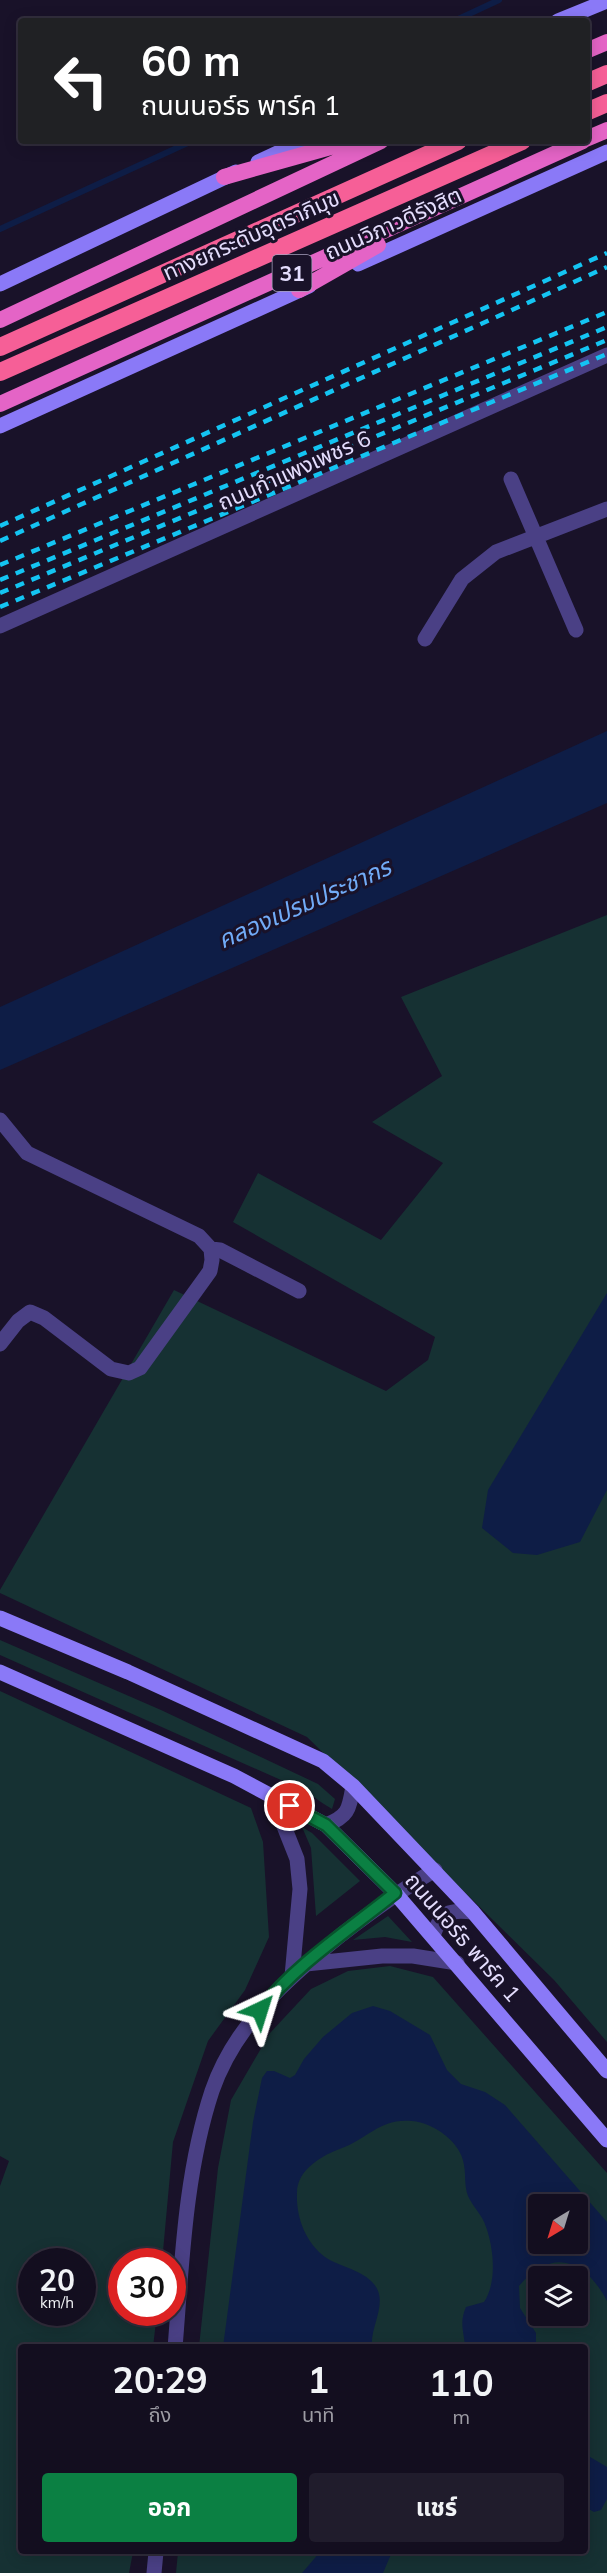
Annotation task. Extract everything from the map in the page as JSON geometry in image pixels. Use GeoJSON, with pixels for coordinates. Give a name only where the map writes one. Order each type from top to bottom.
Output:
{"type":"FeatureCollection","features":[{"type":"Feature","properties":{"kind":"highway"},"geometry":{"type":"LineString","coordinates":[[590,49],[607,42]]}},
{"type":"Feature","properties":{"kind":"highway"},"geometry":{"type":"LineString","coordinates":[[590,81],[607,74]]}},
{"type":"Feature","properties":{"kind":"highway"},"geometry":{"type":"LineString","coordinates":[[590,110],[607,103]]}},
{"type":"Feature","properties":{"kind":"highway","name":"ถนนวิภาวดีรังสิต"},"geometry":{"type":"LineString","coordinates":[[590,138],[607,130]]}},
{"type":"Feature","properties":{"kind":"highway"},"geometry":{"type":"LineString","coordinates":[[224,177],[341,144]]}},
{"type":"Feature","properties":{"kind":"highway"},"geometry":{"type":"LineString","coordinates":[[0,320],[375,144]]}},
{"type":"Feature","properties":{"kind":"highway","name":"ทางยกระดับอุตราภิมุข"},"geometry":{"type":"LineString","coordinates":[[0,347],[451,144]]}},
{"type":"Feature","properties":{"kind":"highway","name":"ทางยกระดับอุตราภิมุข"},"geometry":{"type":"LineString","coordinates":[[0,372],[515,144]]}},
{"type":"Feature","properties":{"kind":"highway","name":"ถนนวิภาวดีรังสิต"},"geometry":{"type":"LineString","coordinates":[[0,404],[576,144]]}},
{"type":"Feature","properties":{"kind":"highway"},"geometry":{"type":"LineString","coordinates":[[299,290],[462,196]]}},
{"type":"Feature","properties":{"kind":"main road"},"geometry":{"type":"LineString","coordinates":[[565,18],[607,1]]}},
{"type":"Feature","properties":{"kind":"main road"},"geometry":{"type":"LineString","coordinates":[[0,284],[296,144]]}},
{"type":"Feature","properties":{"kind":"main road","name":"ถนนวิภาวดีรังสิต"},"geometry":{"type":"LineString","coordinates":[[0,426],[607,152]]}},
{"type":"Feature","properties":{"kind":"main road","name":"ถนนนอร์ธ พาร์ค 1"},"geometry":{"type":"LineString","coordinates":[[0,1618],[323,1761],[354,1786],[435,1870],[607,2071]]}},
{"type":"Feature","properties":{"kind":"main road","name":"ถนนนอร์ธ พาร์ค 1"},"geometry":{"type":"LineString","coordinates":[[0,1672],[234,1776],[326,1825],[395,1893],[607,2140]]}},
{"type":"Feature","properties":{"kind":"street","name":"ถนนกำแพงเพชร 6"},"geometry":{"type":"LineString","coordinates":[[0,626],[607,355]]}},
{"type":"Feature","properties":{"kind":"street"},"geometry":{"type":"LineString","coordinates":[[511,479],[576,630]]}},
{"type":"Feature","properties":{"kind":"street"},"geometry":{"type":"LineString","coordinates":[[425,639],[462,579],[496,552],[607,509]]}},
{"type":"Feature","properties":{"kind":"street"},"geometry":{"type":"LineString","coordinates":[[0,1120],[27,1153],[199,1236],[211,1249],[212,1260],[210,1271],[141,1368],[129,1373],[111,1369],[44,1318],[30,1312],[18,1321],[0,1344]]}},
{"type":"Feature","properties":{"kind":"street"},"geometry":{"type":"LineString","coordinates":[[211,1249],[220,1250],[299,1291]]}},
{"type":"Feature","properties":{"kind":"street"},"geometry":{"type":"LineString","coordinates":[[326,1825],[341,1819],[349,1808],[354,1786]]}},
{"type":"Feature","properties":{"kind":"street"},"geometry":{"type":"LineString","coordinates":[[272,1796],[297,1859],[299,1915],[292,1976]]}},
{"type":"Feature","properties":{"kind":"street"},"geometry":{"type":"LineString","coordinates":[[175,2344],[186,2224],[196,2153],[213,2090],[237,2040],[271,1996],[292,1976],[395,1893],[435,1870]]}},
{"type":"Feature","properties":{"kind":"street"},"geometry":{"type":"LineString","coordinates":[[433,1936],[438,1921],[445,1915],[456,1910],[473,1912]]}},
{"type":"Feature","properties":{"kind":"street"},"geometry":{"type":"LineString","coordinates":[[306,1964],[382,1956],[413,1956],[457,1963]]}},
{"type":"Feature","properties":{"kind":"street"},"geometry":{"type":"LineString","coordinates":[[154,2573],[156,2554]]}},
{"type":"Feature","properties":{"kind":"green space"},"geometry":{"type":"Polygon","coordinates":[[[607,915],[607,2042],[554,1980],[307,1737],[0,1593],[0,1590],[174,1290],[386,1391],[428,1360],[435,1337],[233,1222],[258,1173],[381,1240],[443,1163],[372,1122],[442,1076],[401,997],[607,915]]]}},
{"type":"Feature","properties":{"kind":"green space"},"geometry":{"type":"Polygon","coordinates":[[[0,1640],[161,1710],[318,1784],[335,1799],[332,1809],[296,1786],[0,1655],[0,1640]]]}},
{"type":"Feature","properties":{"kind":"green space"},"geometry":{"type":"Polygon","coordinates":[[[0,1691],[251,1808],[263,1842],[269,1937],[245,1990],[208,2041],[173,2142],[163,2248],[108,2248],[108,2326],[155,2326],[153,2344],[18,2344],[18,2554],[133,2554],[129,2573],[0,2573],[0,2186],[9,2161],[0,2156],[0,1691]]]}},
{"type":"Feature","properties":{"kind":"green space"},"geometry":{"type":"Polygon","coordinates":[[[302,1827],[312,1833],[360,1881],[316,1916],[311,1848],[302,1827]]]}},
{"type":"Feature","properties":{"kind":"green space"},"geometry":{"type":"Polygon","coordinates":[[[388,1916],[412,1942],[385,1937],[353,1940],[388,1916]]]}},
{"type":"Feature","properties":{"kind":"green space"},"geometry":{"type":"Polygon","coordinates":[[[390,1966],[433,1977],[607,2173],[607,2573],[176,2573],[178,2554],[588,2554],[588,2344],[199,2344],[218,2168],[231,2100],[270,2033],[311,1989],[348,1971],[390,1966]]]}},
{"type":"Feature","properties":{"kind":"water","name":"คลองเปรมประชากร"},"geometry":{"type":"Polygon","coordinates":[[[607,731],[607,803],[0,1070],[0,1007],[607,731]]]}},
{"type":"Feature","properties":{"kind":"water"},"geometry":{"type":"Polygon","coordinates":[[[607,1293],[607,1490],[580,1542],[537,1555],[513,1553],[482,1528],[488,1490],[607,1293]]]}},
{"type":"Feature","properties":{"kind":"water"},"geometry":{"type":"Polygon","coordinates":[[[373,2006],[390,2011],[430,2035],[447,2070],[461,2084],[485,2092],[505,2105],[583,2194],[528,2194],[528,2254],[588,2254],[588,2200],[607,2222],[607,2301],[588,2274],[588,2266],[556,2263],[528,2266],[528,2277],[519,2286],[520,2308],[528,2320],[528,2326],[532,2326],[536,2333],[536,2344],[465,2344],[462,2322],[466,2307],[484,2302],[491,2285],[493,2266],[489,2236],[483,2219],[468,2196],[462,2157],[452,2141],[429,2125],[401,2121],[383,2126],[319,2159],[306,2170],[298,2184],[297,2202],[300,2220],[312,2244],[331,2261],[363,2275],[376,2286],[380,2300],[372,2344],[223,2344],[253,2122],[262,2078],[267,2071],[274,2071],[290,2078],[295,2075],[304,2059],[323,2037],[352,2013],[373,2006]]]}},
{"type":"Feature","properties":{"kind":"water"},"geometry":{"type":"Polygon","coordinates":[[[588,2456],[607,2467],[607,2499],[601,2510],[594,2512],[588,2509],[588,2456]]]}},
{"type":"Feature","properties":{"kind":"water"},"geometry":{"type":"Polygon","coordinates":[[[318,2554],[391,2554],[383,2573],[302,2573],[318,2554]]]}},
{"type":"Feature","properties":{"kind":"waterway"},"geometry":{"type":"LineString","coordinates":[[460,18],[499,0]]}},
{"type":"Feature","properties":{"kind":"waterway"},"geometry":{"type":"LineString","coordinates":[[0,229],[185,144]]}},
{"type":"Feature","properties":{"kind":"railway"},"geometry":{"type":"LineString","coordinates":[[0,526],[607,253]]}},
{"type":"Feature","properties":{"kind":"railway"},"geometry":{"type":"LineString","coordinates":[[0,541],[607,267]]}},
{"type":"Feature","properties":{"kind":"railway"},"geometry":{"type":"LineString","coordinates":[[0,565],[607,312]]}},
{"type":"Feature","properties":{"kind":"railway"},"geometry":{"type":"LineString","coordinates":[[0,580],[607,327]]}},
{"type":"Feature","properties":{"kind":"railway"},"geometry":{"type":"LineString","coordinates":[[0,593],[607,340]]}},
{"type":"Feature","properties":{"kind":"railway"},"geometry":{"type":"LineString","coordinates":[[0,607],[607,354]]}},
{"type":"Feature","properties":{"kind":"route"},"geometry":{"type":"LineString","coordinates":[[260,2010],[271,1996],[306,1964],[395,1893],[326,1825],[290,1806]]}}]}
